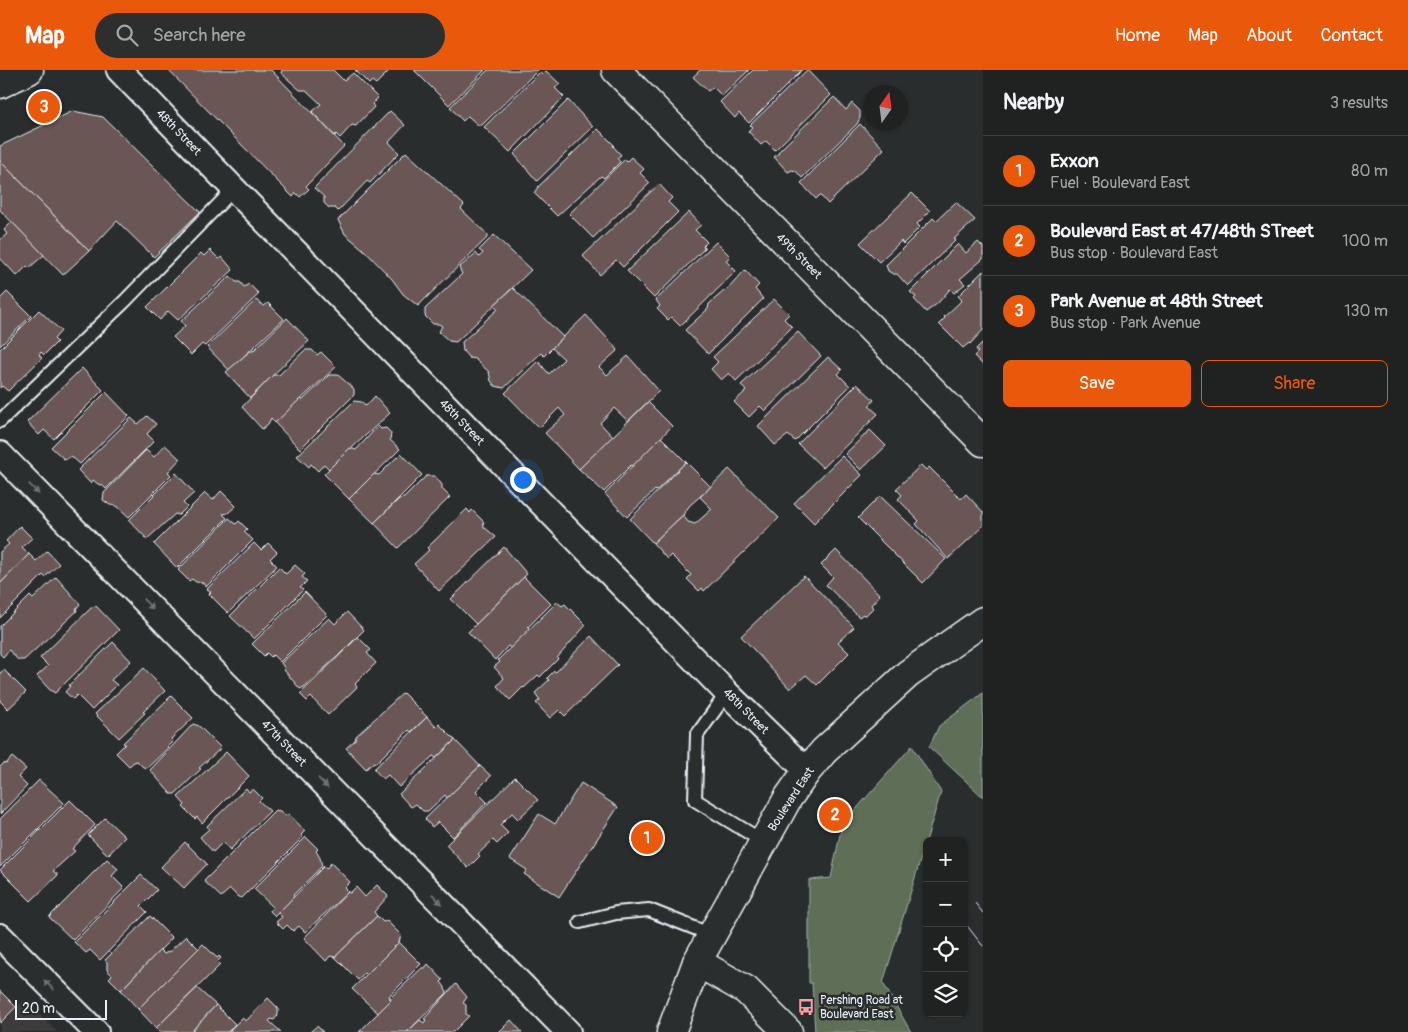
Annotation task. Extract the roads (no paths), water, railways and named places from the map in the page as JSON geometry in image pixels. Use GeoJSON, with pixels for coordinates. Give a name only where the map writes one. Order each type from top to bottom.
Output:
{"type":"FeatureCollection","features":[{"type":"Feature","properties":{"kind":"street"},"geometry":{"type":"LineString","coordinates":[[0,84],[29,70]]}},
{"type":"Feature","properties":{"kind":"street","name":"48th Street"},"geometry":{"type":"LineString","coordinates":[[119,70],[727,693],[807,772]]}},
{"type":"Feature","properties":{"kind":"street","name":"49th Street"},"geometry":{"type":"LineString","coordinates":[[616,70],[983,442]]}},
{"type":"Feature","properties":{"kind":"street","name":"47th Street"},"geometry":{"type":"LineString","coordinates":[[0,454],[568,1032]]}},
{"type":"Feature","properties":{"kind":"street","name":"Boulevard East"},"geometry":{"type":"LineString","coordinates":[[671,1032],[697,962],[788,798],[807,772],[828,747],[908,674],[983,621]]}},
{"type":"Feature","properties":{"kind":"street"},"geometry":{"type":"LineString","coordinates":[[0,936],[96,1032]]}},
{"type":"Feature","properties":{"kind":"street"},"geometry":{"type":"LineString","coordinates":[[697,962],[746,990],[788,1032]]}},
{"type":"Feature","properties":{"kind":"lane"},"geometry":{"type":"LineString","coordinates":[[0,421],[124,302],[234,189]]}},
{"type":"Feature","properties":{"kind":"lane"},"geometry":{"type":"LineString","coordinates":[[727,693],[697,735],[696,800],[764,842]]}},
{"type":"Feature","properties":{"kind":"lane"},"geometry":{"type":"LineString","coordinates":[[580,922],[616,913],[649,910],[712,935]]}},
{"type":"Feature","properties":{"kind":"tram line"},"geometry":{"type":"LineString","coordinates":[[975,903],[983,913]]}},
{"type":"Feature","properties":{"kind":"tram line"},"geometry":{"type":"LineString","coordinates":[[968,927],[983,946]]}},
{"type":"Feature","properties":{"kind":"place","name":"Park Avenue at 48th Street"},"geometry":{"type":"Point","coordinates":[44,107]}},
{"type":"Feature","properties":{"kind":"place","name":"Boulevard East at 47/48th STreet"},"geometry":{"type":"Point","coordinates":[835,815]}},
{"type":"Feature","properties":{"kind":"place","name":"Exxon"},"geometry":{"type":"Point","coordinates":[647,838]}},
{"type":"Feature","properties":{"kind":"place","name":"Pershing Road at Boulevard East"},"geometry":{"type":"Point","coordinates":[806,1007]}}]}
